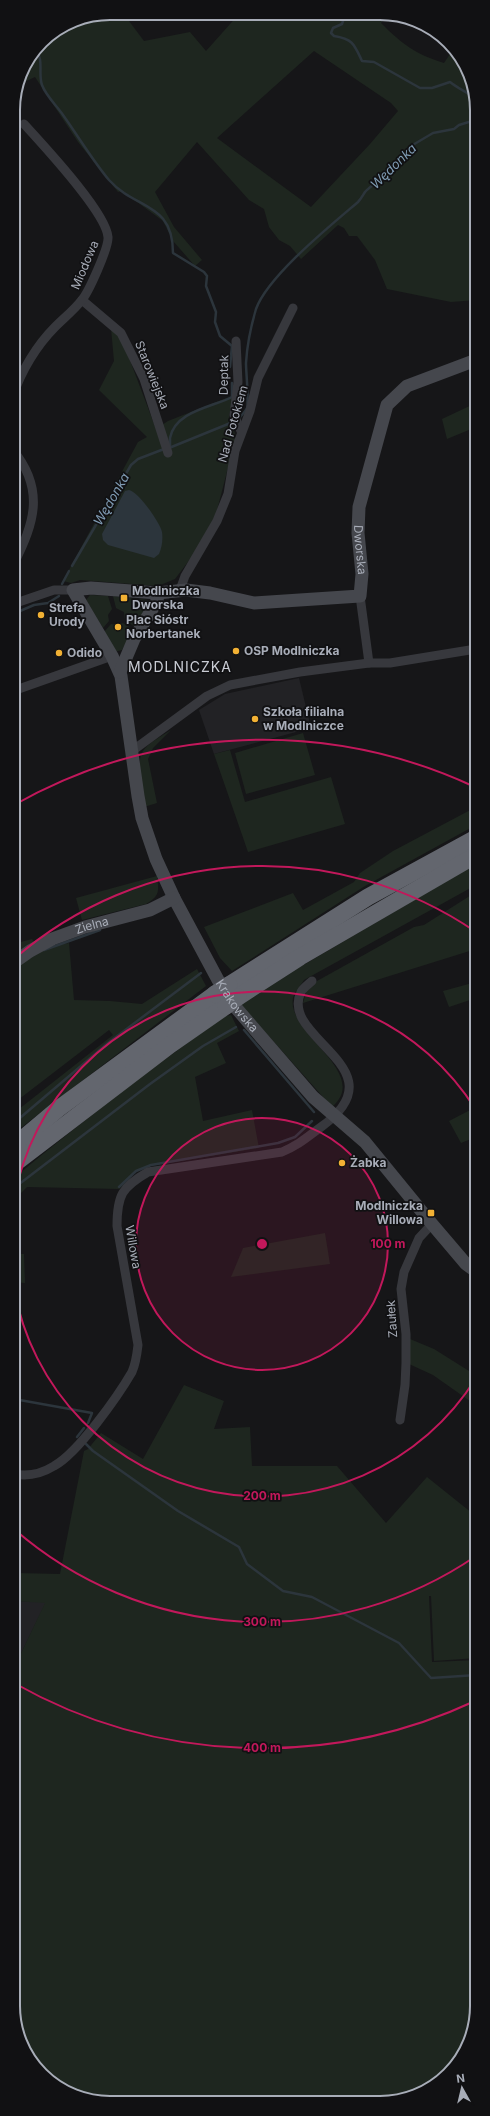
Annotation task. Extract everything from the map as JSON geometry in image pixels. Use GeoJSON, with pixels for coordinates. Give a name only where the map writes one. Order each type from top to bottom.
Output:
{"type":"FeatureCollection","features":[{"type":"Feature","properties":{"kind":"highway"},"geometry":{"type":"LineString","coordinates":[[20,1141],[71,1100],[227,996],[368,897],[470,841]]}},
{"type":"Feature","properties":{"kind":"highway"},"geometry":{"type":"LineString","coordinates":[[20,1159],[170,1045],[227,996],[307,953],[470,858]]}},
{"type":"Feature","properties":{"kind":"street","name":"Miodowa"},"geometry":{"type":"LineString","coordinates":[[20,379],[31,359],[54,328],[82,300],[103,255],[108,239],[106,228],[92,206],[24,124]]}},
{"type":"Feature","properties":{"kind":"street","name":"Starowiejska"},"geometry":{"type":"LineString","coordinates":[[82,300],[121,332],[144,379],[168,452]]}},
{"type":"Feature","properties":{"kind":"street","name":"Nad Potokiem"},"geometry":{"type":"LineString","coordinates":[[180,590],[185,576],[196,560],[217,521],[225,501],[235,451],[241,431],[250,411],[258,378],[293,308]]}},
{"type":"Feature","properties":{"kind":"street","name":"Deptak"},"geometry":{"type":"LineString","coordinates":[[236,341],[237,393],[234,416],[241,431]]}},
{"type":"Feature","properties":{"kind":"street","name":"Dworska"},"geometry":{"type":"LineString","coordinates":[[360,596],[362,574],[358,518],[365,483],[387,405],[407,386],[470,362]]}},
{"type":"Feature","properties":{"kind":"street"},"geometry":{"type":"LineString","coordinates":[[20,461],[29,476],[35,499],[25,543],[20,552]]}},
{"type":"Feature","properties":{"kind":"street"},"geometry":{"type":"LineString","coordinates":[[20,600],[54,590],[91,588],[158,593],[180,590],[210,593],[254,603],[360,596],[369,663]]}},
{"type":"Feature","properties":{"kind":"street"},"geometry":{"type":"LineString","coordinates":[[73,590],[120,672]]}},
{"type":"Feature","properties":{"kind":"street"},"geometry":{"type":"LineString","coordinates":[[120,672],[134,639],[157,601],[158,593]]}},
{"type":"Feature","properties":{"kind":"street"},"geometry":{"type":"LineString","coordinates":[[132,751],[218,689],[230,685],[300,672],[369,663],[390,663],[470,650]]}},
{"type":"Feature","properties":{"kind":"street"},"geometry":{"type":"LineString","coordinates":[[20,688],[112,656]]}},
{"type":"Feature","properties":{"kind":"street","name":"Krakowska"},"geometry":{"type":"LineString","coordinates":[[120,672],[142,818],[156,859],[174,898],[218,980],[237,1009],[313,1097],[335,1117],[354,1131],[470,1267]]}},
{"type":"Feature","properties":{"kind":"street","name":"Zielna"},"geometry":{"type":"LineString","coordinates":[[20,958],[30,951],[52,939],[85,927],[150,910],[174,898]]}},
{"type":"Feature","properties":{"kind":"street","name":"Willowa"},"geometry":{"type":"LineString","coordinates":[[20,1476],[26,1477],[55,1466],[73,1451],[93,1428],[132,1371],[136,1360],[138,1345],[117,1226],[117,1211],[122,1194],[132,1181],[148,1172],[282,1152],[301,1144],[335,1117],[342,1107],[349,1093],[349,1086],[344,1071],[338,1060],[307,1026],[301,1016],[301,992],[312,981]]}},
{"type":"Feature","properties":{"kind":"street","name":"Zaułek"},"geometry":{"type":"LineString","coordinates":[[400,1420],[405,1385],[406,1363],[406,1334],[402,1289],[404,1272],[419,1238],[432,1224]]}},
{"type":"Feature","properties":{"kind":"shaded area"},"geometry":{"type":"Polygon","coordinates":[[[110,20],[128,20],[144,41],[190,32],[206,51],[234,20],[383,20],[381,23],[403,43],[425,56],[444,63],[450,54],[461,70],[465,81],[470,110],[470,300],[451,302],[387,289],[375,260],[357,236],[349,236],[344,228],[338,225],[301,259],[290,246],[279,240],[269,227],[264,209],[249,200],[197,142],[155,192],[174,227],[202,260],[195,266],[173,241],[163,221],[122,191],[118,192],[78,142],[35,77],[25,82],[35,60],[46,46],[60,35],[81,25],[110,20]],[[314,51],[217,138],[311,207],[370,144],[398,111],[391,103],[314,51]]]}},
{"type":"Feature","properties":{"kind":"shaded area"},"geometry":{"type":"Polygon","coordinates":[[[111,328],[120,334],[156,429],[168,421],[234,395],[229,416],[236,437],[216,514],[197,550],[175,579],[158,586],[80,580],[71,583],[63,581],[138,442],[147,437],[99,390],[114,361],[111,328]]]}},
{"type":"Feature","properties":{"kind":"shaded area"},"geometry":{"type":"Polygon","coordinates":[[[470,406],[470,429],[447,439],[442,419],[470,406]]]}},
{"type":"Feature","properties":{"kind":"shaded area"},"geometry":{"type":"Polygon","coordinates":[[[129,490],[138,496],[143,502],[153,515],[162,532],[162,546],[159,554],[154,558],[108,545],[103,540],[102,534],[125,491],[129,490]]]}},
{"type":"Feature","properties":{"kind":"shaded area"},"geometry":{"type":"Polygon","coordinates":[[[90,595],[108,596],[112,609],[108,615],[109,621],[103,628],[86,600],[90,595]]]}},
{"type":"Feature","properties":{"kind":"shaded area"},"geometry":{"type":"Polygon","coordinates":[[[113,596],[148,600],[149,602],[135,627],[125,620],[124,612],[116,608],[113,596]]]}},
{"type":"Feature","properties":{"kind":"shaded area"},"geometry":{"type":"Polygon","coordinates":[[[123,623],[133,630],[122,650],[115,652],[104,632],[111,624],[117,625],[123,623]]]}},
{"type":"Feature","properties":{"kind":"shaded area","name":"Szkoła filialna w Modlniczce"},"geometry":{"type":"Polygon","coordinates":[[[299,678],[311,728],[214,754],[199,710],[225,694],[299,678]]]}},
{"type":"Feature","properties":{"kind":"shaded area"},"geometry":{"type":"Polygon","coordinates":[[[171,730],[153,748],[148,759],[157,803],[144,807],[140,778],[141,756],[143,751],[149,745],[171,730]]]}},
{"type":"Feature","properties":{"kind":"shaded area"},"geometry":{"type":"Polygon","coordinates":[[[303,733],[315,775],[246,794],[235,753],[303,733]]]}},
{"type":"Feature","properties":{"kind":"shaded area"},"geometry":{"type":"Polygon","coordinates":[[[230,750],[245,802],[331,777],[345,824],[248,852],[214,754],[230,750]]]}},
{"type":"Feature","properties":{"kind":"shaded area"},"geometry":{"type":"Polygon","coordinates":[[[470,810],[470,828],[365,886],[232,971],[220,958],[204,927],[293,893],[303,910],[354,882],[360,873],[393,851],[470,810]]]}},
{"type":"Feature","properties":{"kind":"shaded area"},"geometry":{"type":"Polygon","coordinates":[[[470,868],[470,888],[304,980],[295,994],[293,998],[294,1011],[302,1025],[335,1067],[342,1081],[342,1094],[332,1107],[241,1005],[300,967],[470,868]]]}},
{"type":"Feature","properties":{"kind":"shaded area"},"geometry":{"type":"Polygon","coordinates":[[[157,876],[158,893],[146,904],[82,920],[76,898],[157,876]]]}},
{"type":"Feature","properties":{"kind":"shaded area"},"geometry":{"type":"Polygon","coordinates":[[[470,896],[470,951],[303,1003],[307,989],[317,981],[414,927],[424,925],[470,896]]]}},
{"type":"Feature","properties":{"kind":"shaded area"},"geometry":{"type":"Polygon","coordinates":[[[32,939],[34,942],[20,951],[20,942],[32,939]]]}},
{"type":"Feature","properties":{"kind":"shaded area"},"geometry":{"type":"Polygon","coordinates":[[[69,943],[74,1000],[142,1004],[197,969],[206,986],[20,1128],[20,1108],[113,1035],[109,1030],[20,1098],[20,963],[48,947],[69,943]]]}},
{"type":"Feature","properties":{"kind":"shaded area"},"geometry":{"type":"Polygon","coordinates":[[[470,984],[470,1000],[449,1007],[443,991],[470,984]]]}},
{"type":"Feature","properties":{"kind":"shaded area"},"geometry":{"type":"Polygon","coordinates":[[[231,1015],[239,1031],[217,1043],[226,1063],[195,1077],[203,1121],[252,1110],[259,1148],[151,1166],[136,1172],[119,1189],[27,1187],[20,1194],[20,1173],[91,1115],[225,1016],[231,1015]]]}},
{"type":"Feature","properties":{"kind":"shaded area"},"geometry":{"type":"Polygon","coordinates":[[[470,1110],[470,1139],[461,1143],[449,1121],[470,1110]]]}},
{"type":"Feature","properties":{"kind":"shaded area"},"geometry":{"type":"Polygon","coordinates":[[[325,1233],[330,1264],[231,1277],[243,1248],[325,1233]]]}},
{"type":"Feature","properties":{"kind":"shaded area"},"geometry":{"type":"Polygon","coordinates":[[[20,1254],[24,1254],[25,1283],[20,1283],[20,1254]]]}},
{"type":"Feature","properties":{"kind":"shaded area"},"geometry":{"type":"Polygon","coordinates":[[[410,1339],[434,1349],[470,1372],[470,1401],[433,1375],[409,1364],[410,1339]]]}},
{"type":"Feature","properties":{"kind":"shaded area"},"geometry":{"type":"Polygon","coordinates":[[[184,1385],[224,1401],[214,1429],[250,1427],[252,1466],[337,1466],[386,1523],[427,1477],[470,1511],[470,1658],[434,1661],[431,1596],[429,1596],[432,1662],[470,1660],[470,2012],[465,2035],[458,2051],[448,2065],[445,2068],[442,2068],[442,2071],[439,2074],[425,2084],[403,2093],[380,2096],[104,2096],[87,2093],[65,2084],[51,2074],[42,2065],[32,2051],[23,2029],[20,2006],[20,1655],[45,1603],[20,1601],[20,1573],[60,1574],[84,1451],[88,1449],[101,1433],[143,1459],[184,1385]]]}},
{"type":"Feature","properties":{"kind":"shaded area"},"geometry":{"type":"Polygon","coordinates":[[[20,1601],[46,1602],[20,1656],[20,1601]]]}},
{"type":"Feature","properties":{"kind":"waterway","name":"Wędonka"},"geometry":{"type":"LineString","coordinates":[[343,20],[342,24],[333,28],[331,33],[334,36],[340,37],[352,43],[362,61],[374,62],[420,88],[432,88],[450,82],[468,94]]}},
{"type":"Feature","properties":{"kind":"waterway"},"geometry":{"type":"LineString","coordinates":[[39,55],[41,81],[44,89],[103,173],[120,190],[160,215],[167,224],[171,236],[173,253],[204,272],[207,276],[206,286],[216,312],[215,322],[220,336],[232,346],[230,367]]}},
{"type":"Feature","properties":{"kind":"waterway","name":"Wędonka"},"geometry":{"type":"LineString","coordinates":[[239,418],[248,405],[246,363],[252,322],[256,309],[273,282],[301,252],[358,202],[367,190],[379,180],[392,164],[403,159],[410,152],[411,146],[433,133],[454,129],[459,125],[470,122]]}},
{"type":"Feature","properties":{"kind":"waterway"},"geometry":{"type":"LineString","coordinates":[[170,448],[170,438],[173,429],[179,422],[196,411],[232,397],[232,383]]}},
{"type":"Feature","properties":{"kind":"waterway","name":"Wędonka"},"geometry":{"type":"LineString","coordinates":[[169,448],[233,422]]}},
{"type":"Feature","properties":{"kind":"waterway","name":"Wędonka"},"geometry":{"type":"LineString","coordinates":[[72,566],[131,465],[138,459],[164,449]]}},
{"type":"Feature","properties":{"kind":"waterway","name":"Wędonka"},"geometry":{"type":"LineString","coordinates":[[62,584],[69,571]]}},
{"type":"Feature","properties":{"kind":"waterway","name":"Wędonka"},"geometry":{"type":"LineString","coordinates":[[20,611],[34,605],[48,603],[59,596]]}},
{"type":"Feature","properties":{"kind":"waterway"},"geometry":{"type":"LineString","coordinates":[[44,950],[100,930]]}},
{"type":"Feature","properties":{"kind":"waterway"},"geometry":{"type":"LineString","coordinates":[[20,1118],[108,1043],[201,973]]}},
{"type":"Feature","properties":{"kind":"waterway"},"geometry":{"type":"LineString","coordinates":[[20,1183],[150,1084],[203,1046],[236,1027]]}},
{"type":"Feature","properties":{"kind":"waterway"},"geometry":{"type":"LineString","coordinates":[[244,1030],[314,1112]]}},
{"type":"Feature","properties":{"kind":"waterway"},"geometry":{"type":"LineString","coordinates":[[119,1187],[136,1171],[151,1165],[278,1143],[295,1137],[312,1121]]}},
{"type":"Feature","properties":{"kind":"waterway"},"geometry":{"type":"LineString","coordinates":[[20,1400],[92,1413],[88,1423]]}},
{"type":"Feature","properties":{"kind":"waterway"},"geometry":{"type":"LineString","coordinates":[[77,1437],[84,1428]]}},
{"type":"Feature","properties":{"kind":"waterway"},"geometry":{"type":"LineString","coordinates":[[86,1444],[93,1451],[178,1511],[239,1547],[247,1564],[283,1591],[312,1597],[399,1643],[431,1678],[470,1675]]}},
{"type":"Feature","properties":{"kind":"place","name":"Modlniczka Dworska"},"geometry":{"type":"Point","coordinates":[124,598]}},
{"type":"Feature","properties":{"kind":"place","name":"Strefa Urody"},"geometry":{"type":"Point","coordinates":[41,615]}},
{"type":"Feature","properties":{"kind":"place","name":"Plac Sióstr Norbertanek"},"geometry":{"type":"Point","coordinates":[118,627]}},
{"type":"Feature","properties":{"kind":"place","name":"OSP Modlniczka"},"geometry":{"type":"Point","coordinates":[236,651]}},
{"type":"Feature","properties":{"kind":"place","name":"Odido"},"geometry":{"type":"Point","coordinates":[59,653]}},
{"type":"Feature","properties":{"kind":"place","name":"Szkoła filialna w Modlniczce"},"geometry":{"type":"Point","coordinates":[255,719]}},
{"type":"Feature","properties":{"kind":"place","name":"Żabka"},"geometry":{"type":"Point","coordinates":[342,1163]}},
{"type":"Feature","properties":{"kind":"place","name":"Modlniczka Willowa"},"geometry":{"type":"Point","coordinates":[431,1213]}},
{"type":"Feature","properties":{"kind":"district","name":"MODLNICZKA"},"geometry":{"type":"Point","coordinates":[180,667]}}]}
